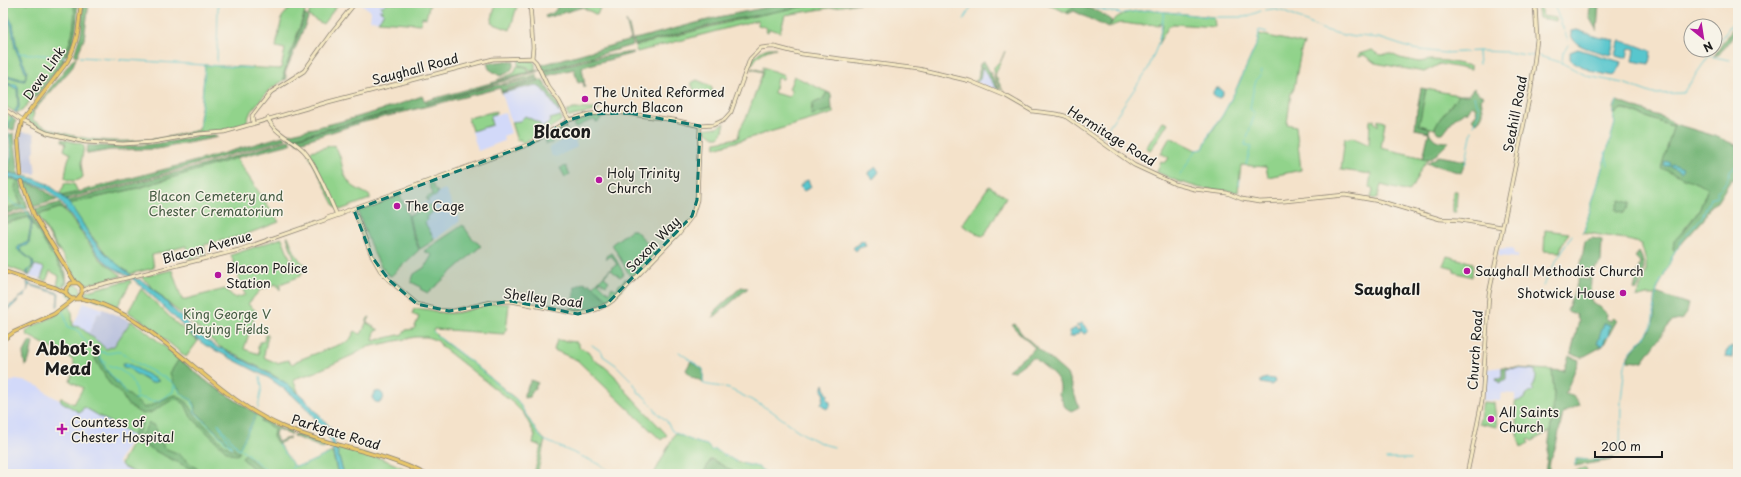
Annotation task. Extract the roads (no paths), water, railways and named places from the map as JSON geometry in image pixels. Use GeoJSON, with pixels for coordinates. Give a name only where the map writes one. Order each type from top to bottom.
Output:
{"type":"FeatureCollection","features":[{"type":"Feature","properties":{"kind":"main road","name":"Deva Link"},"geometry":{"type":"LineString","coordinates":[[21,175],[18,138],[22,121],[72,53],[80,26],[81,4]]}},
{"type":"Feature","properties":{"kind":"main road"},"geometry":{"type":"LineString","coordinates":[[22,181],[34,215],[70,276],[80,285],[84,299]]}},
{"type":"Feature","properties":{"kind":"main road"},"geometry":{"type":"LineString","coordinates":[[3,271],[56,288],[76,299]]}},
{"type":"Feature","properties":{"kind":"main road"},"geometry":{"type":"LineString","coordinates":[[62,307],[67,295],[70,276]]}},
{"type":"Feature","properties":{"kind":"main road"},"geometry":{"type":"LineString","coordinates":[[56,288],[68,286],[75,282]]}},
{"type":"Feature","properties":{"kind":"main road"},"geometry":{"type":"LineString","coordinates":[[3,340],[14,332],[54,314],[82,293]]}},
{"type":"Feature","properties":{"kind":"main road","name":"Parkgate Road"},"geometry":{"type":"LineString","coordinates":[[76,299],[84,299],[116,311],[137,322],[248,408],[280,426],[328,442],[385,457],[425,474]]}},
{"type":"Feature","properties":{"kind":"street"},"geometry":{"type":"LineString","coordinates":[[253,123],[252,116],[271,92],[300,75],[355,3]]}},
{"type":"Feature","properties":{"kind":"street"},"geometry":{"type":"LineString","coordinates":[[530,3],[533,47],[532,58],[539,65],[543,77],[559,101],[569,120],[589,114],[616,112],[674,120],[700,126]]}},
{"type":"Feature","properties":{"kind":"street","name":"Seahill Road"},"geometry":{"type":"LineString","coordinates":[[1502,227],[1532,89],[1537,39],[1535,3]]}},
{"type":"Feature","properties":{"kind":"street","name":"Hermitage Road"},"geometry":{"type":"LineString","coordinates":[[700,126],[713,125],[728,117],[750,59],[761,48],[775,47],[802,54],[919,69],[970,81],[1006,96],[1032,111],[1065,116],[1134,165],[1167,180],[1194,189],[1227,193],[1242,199],[1259,202],[1345,195],[1379,201],[1440,219],[1460,220],[1502,227]]}},
{"type":"Feature","properties":{"kind":"street","name":"Saughall Road"},"geometry":{"type":"LineString","coordinates":[[3,108],[22,121],[47,132],[85,142],[122,144],[153,142],[199,134],[224,132],[268,118],[493,59],[532,58]]}},
{"type":"Feature","properties":{"kind":"street"},"geometry":{"type":"LineString","coordinates":[[268,118],[271,125],[304,151],[337,214]]}},
{"type":"Feature","properties":{"kind":"street","name":"Blacon Avenue"},"geometry":{"type":"LineString","coordinates":[[82,293],[90,287],[239,250],[337,214],[354,210],[530,144],[569,120]]}},
{"type":"Feature","properties":{"kind":"street","name":"Saxon Way"},"geometry":{"type":"LineString","coordinates":[[631,282],[679,233],[692,216],[697,200],[700,126]]}},
{"type":"Feature","properties":{"kind":"street","name":"Shelley Road"},"geometry":{"type":"LineString","coordinates":[[354,210],[372,257],[389,280],[417,304],[439,310],[459,311],[491,302],[511,301],[578,314],[589,313],[610,303],[631,282]]}},
{"type":"Feature","properties":{"kind":"street","name":"Church Road"},"geometry":{"type":"LineString","coordinates":[[1467,474],[1482,401],[1489,294],[1502,227]]}},
{"type":"Feature","properties":{"kind":"street","name":"Blacon Avenue"},"geometry":{"type":"LineString","coordinates":[[80,285],[90,287]]}},
{"type":"Feature","properties":{"kind":"water"},"geometry":{"type":"Polygon","coordinates":[[[3,8],[13,24],[17,48],[27,71],[25,81],[10,78],[6,80],[9,84],[16,84],[18,86],[19,107],[16,113],[14,112],[18,106],[17,89],[7,84],[5,80],[8,76],[12,76],[25,80],[26,73],[15,48],[11,25],[3,11],[3,8]]]}},
{"type":"Feature","properties":{"kind":"water"},"geometry":{"type":"Polygon","coordinates":[[[1577,30],[1597,37],[1615,40],[1612,54],[1609,55],[1579,45],[1572,37],[1571,31],[1577,30]]]}},
{"type":"Feature","properties":{"kind":"water"},"geometry":{"type":"Polygon","coordinates":[[[1621,41],[1651,51],[1649,64],[1633,61],[1635,49],[1629,48],[1627,57],[1623,58],[1616,56],[1619,42],[1621,41]]]}},
{"type":"Feature","properties":{"kind":"water"},"geometry":{"type":"Polygon","coordinates":[[[1578,49],[1621,62],[1618,71],[1613,76],[1594,72],[1573,62],[1570,59],[1570,52],[1578,49]]]}},
{"type":"Feature","properties":{"kind":"water"},"geometry":{"type":"Polygon","coordinates":[[[1218,88],[1223,93],[1218,98],[1213,93],[1218,88]]]}},
{"type":"Feature","properties":{"kind":"water"},"geometry":{"type":"Polygon","coordinates":[[[1665,161],[1669,162],[1670,165],[1673,164],[1683,168],[1681,172],[1670,166],[1664,166],[1665,161]]]}},
{"type":"Feature","properties":{"kind":"water"},"geometry":{"type":"Polygon","coordinates":[[[876,167],[879,172],[873,179],[868,173],[876,167]]]}},
{"type":"Feature","properties":{"kind":"water"},"geometry":{"type":"Polygon","coordinates":[[[3,172],[34,178],[50,186],[62,196],[72,208],[94,241],[105,253],[131,275],[151,287],[197,333],[218,348],[223,349],[286,383],[304,398],[330,427],[344,474],[338,474],[330,440],[324,429],[305,407],[291,394],[269,378],[205,345],[192,335],[157,300],[133,279],[112,267],[100,257],[61,202],[48,190],[39,185],[3,176],[3,172]]]}},
{"type":"Feature","properties":{"kind":"water"},"geometry":{"type":"Polygon","coordinates":[[[808,180],[811,187],[804,191],[800,187],[803,182],[808,180]]]}},
{"type":"Feature","properties":{"kind":"water"},"geometry":{"type":"Polygon","coordinates":[[[30,215],[32,224],[29,243],[28,245],[21,247],[20,250],[33,261],[34,266],[28,272],[29,276],[27,275],[27,271],[32,267],[32,261],[17,249],[19,246],[28,242],[31,224],[30,215]]]}},
{"type":"Feature","properties":{"kind":"water"},"geometry":{"type":"Polygon","coordinates":[[[861,241],[864,241],[866,246],[860,246],[856,251],[853,248],[861,241]]]}},
{"type":"Feature","properties":{"kind":"water"},"geometry":{"type":"Polygon","coordinates":[[[27,281],[30,284],[59,293],[58,306],[57,307],[58,294],[29,285],[28,289],[27,281]]]}},
{"type":"Feature","properties":{"kind":"water"},"geometry":{"type":"Polygon","coordinates":[[[21,297],[17,302],[3,315],[9,309],[9,306],[21,297]]]}},
{"type":"Feature","properties":{"kind":"water"},"geometry":{"type":"Polygon","coordinates":[[[1082,323],[1088,332],[1084,334],[1081,331],[1070,337],[1069,331],[1076,328],[1077,330],[1081,330],[1080,327],[1076,326],[1082,323]]]}},
{"type":"Feature","properties":{"kind":"water"},"geometry":{"type":"Polygon","coordinates":[[[1604,323],[1610,325],[1608,337],[1605,338],[1603,346],[1597,344],[1604,323]]]}},
{"type":"Feature","properties":{"kind":"water"},"geometry":{"type":"Polygon","coordinates":[[[1731,346],[1733,347],[1732,358],[1725,357],[1726,352],[1731,346]]]}},
{"type":"Feature","properties":{"kind":"water"},"geometry":{"type":"Polygon","coordinates":[[[123,363],[127,363],[159,381],[151,383],[129,368],[123,367],[123,363]]]}},
{"type":"Feature","properties":{"kind":"water"},"geometry":{"type":"Polygon","coordinates":[[[1267,378],[1274,379],[1275,382],[1271,385],[1261,383],[1261,380],[1267,378]]]}},
{"type":"Feature","properties":{"kind":"water"},"geometry":{"type":"Polygon","coordinates":[[[824,384],[828,394],[827,399],[830,402],[830,406],[826,409],[821,404],[823,400],[824,393],[822,391],[824,384]]]}},
{"type":"Feature","properties":{"kind":"water"},"geometry":{"type":"Polygon","coordinates":[[[376,392],[380,392],[382,393],[382,401],[376,402],[373,399],[373,395],[376,392]]]}},
{"type":"Feature","properties":{"kind":"waterway"},"geometry":{"type":"LineString","coordinates":[[217,62],[218,3]]}},
{"type":"Feature","properties":{"kind":"waterway"},"geometry":{"type":"LineString","coordinates":[[964,19],[974,3]]}},
{"type":"Feature","properties":{"kind":"waterway"},"geometry":{"type":"LineString","coordinates":[[1085,3],[1106,11],[1121,13]]}},
{"type":"Feature","properties":{"kind":"waterway"},"geometry":{"type":"LineString","coordinates":[[1553,3],[1568,40]]}},
{"type":"Feature","properties":{"kind":"waterway"},"geometry":{"type":"LineString","coordinates":[[1265,10],[1272,9],[1282,11],[1322,29],[1339,34],[1354,37],[1379,38],[1413,49],[1445,53],[1478,51],[1507,52],[1533,56]]}},
{"type":"Feature","properties":{"kind":"waterway"},"geometry":{"type":"LineString","coordinates":[[1123,13],[1148,10],[1210,17],[1245,17],[1261,11]]}},
{"type":"Feature","properties":{"kind":"waterway"},"geometry":{"type":"LineString","coordinates":[[1101,138],[1148,69],[1158,44],[1164,13]]}},
{"type":"Feature","properties":{"kind":"waterway"},"geometry":{"type":"LineString","coordinates":[[1723,36],[1738,15]]}},
{"type":"Feature","properties":{"kind":"waterway"},"geometry":{"type":"LineString","coordinates":[[1192,156],[1196,150],[1203,149],[1210,132],[1222,116],[1238,86],[1258,41],[1259,30],[1267,32]]}},
{"type":"Feature","properties":{"kind":"waterway"},"geometry":{"type":"LineString","coordinates":[[1539,56],[1562,63],[1563,53],[1568,45]]}},
{"type":"Feature","properties":{"kind":"waterway"},"geometry":{"type":"LineString","coordinates":[[1478,52],[1479,64]]}},
{"type":"Feature","properties":{"kind":"waterway"},"geometry":{"type":"LineString","coordinates":[[18,53],[65,57]]}},
{"type":"Feature","properties":{"kind":"waterway"},"geometry":{"type":"LineString","coordinates":[[80,57],[252,68]]}},
{"type":"Feature","properties":{"kind":"waterway"},"geometry":{"type":"LineString","coordinates":[[1623,83],[1653,94],[1683,93],[1707,58]]}},
{"type":"Feature","properties":{"kind":"waterway"},"geometry":{"type":"LineString","coordinates":[[1720,58],[1730,60]]}},
{"type":"Feature","properties":{"kind":"waterway"},"geometry":{"type":"LineString","coordinates":[[1562,63],[1587,76],[1622,83]]}},
{"type":"Feature","properties":{"kind":"waterway"},"geometry":{"type":"LineString","coordinates":[[200,127],[205,66]]}},
{"type":"Feature","properties":{"kind":"waterway"},"geometry":{"type":"LineString","coordinates":[[1247,138],[1255,113],[1250,109],[1254,89],[1256,81],[1262,71]]}},
{"type":"Feature","properties":{"kind":"waterway"},"geometry":{"type":"LineString","coordinates":[[1474,96],[1479,107],[1477,120],[1474,125]]}},
{"type":"Feature","properties":{"kind":"waterway"},"geometry":{"type":"LineString","coordinates":[[1582,232],[1584,231],[1615,123],[1614,112],[1617,101]]}},
{"type":"Feature","properties":{"kind":"waterway"},"geometry":{"type":"LineString","coordinates":[[9,129],[9,123],[12,117]]}},
{"type":"Feature","properties":{"kind":"waterway"},"geometry":{"type":"LineString","coordinates":[[1465,165],[1472,131]]}},
{"type":"Feature","properties":{"kind":"waterway"},"geometry":{"type":"LineString","coordinates":[[7,172],[11,155],[9,133]]}},
{"type":"Feature","properties":{"kind":"waterway"},"geometry":{"type":"LineString","coordinates":[[1246,141],[1245,145],[1251,146],[1246,165]]}},
{"type":"Feature","properties":{"kind":"waterway"},"geometry":{"type":"LineString","coordinates":[[1605,152],[1608,165]]}},
{"type":"Feature","properties":{"kind":"waterway"},"geometry":{"type":"LineString","coordinates":[[1180,175],[1191,158]]}},
{"type":"Feature","properties":{"kind":"waterway"},"geometry":{"type":"LineString","coordinates":[[1575,465],[1576,459],[1605,459],[1616,456],[1620,453],[1621,400],[1625,365],[1630,352],[1646,335],[1652,325],[1657,289],[1675,251],[1680,246],[1681,241],[1702,217],[1710,199],[1716,197],[1717,191],[1726,182],[1730,170],[1738,165]]}},
{"type":"Feature","properties":{"kind":"waterway"},"geometry":{"type":"LineString","coordinates":[[6,178],[4,187],[7,197],[17,206],[23,206],[30,216]]}},
{"type":"Feature","properties":{"kind":"waterway"},"geometry":{"type":"LineString","coordinates":[[1239,185],[1240,180]]}},
{"type":"Feature","properties":{"kind":"waterway"},"geometry":{"type":"LineString","coordinates":[[1543,286],[1572,235]]}},
{"type":"Feature","properties":{"kind":"waterway"},"geometry":{"type":"LineString","coordinates":[[62,311],[68,327],[78,330],[83,338],[93,348],[106,353],[122,353],[135,362],[174,383],[184,396],[192,400],[195,412],[232,448],[218,423],[239,450],[244,451],[270,474]]}},
{"type":"Feature","properties":{"kind":"waterway"},"geometry":{"type":"LineString","coordinates":[[436,335],[474,364],[512,397]]}},
{"type":"Feature","properties":{"kind":"waterway"},"geometry":{"type":"LineString","coordinates":[[592,345],[602,352],[603,356],[616,365],[633,382],[639,393],[647,399],[658,414],[666,420],[672,431],[695,442],[707,445],[712,451],[714,449],[737,462]]}},
{"type":"Feature","properties":{"kind":"waterway"},"geometry":{"type":"LineString","coordinates":[[97,350],[106,369],[127,394]]}},
{"type":"Feature","properties":{"kind":"waterway"},"geometry":{"type":"LineString","coordinates":[[679,352],[703,369],[704,384],[726,388],[738,393],[773,412],[809,437],[825,445],[834,447]]}},
{"type":"Feature","properties":{"kind":"waterway"},"geometry":{"type":"LineString","coordinates":[[103,360],[109,365],[123,372],[129,378],[134,384],[136,396]]}},
{"type":"Feature","properties":{"kind":"waterway"},"geometry":{"type":"LineString","coordinates":[[258,408],[262,387],[260,377]]}},
{"type":"Feature","properties":{"kind":"waterway"},"geometry":{"type":"LineString","coordinates":[[134,399],[141,398],[153,401],[162,399],[173,392],[174,385]]}},
{"type":"Feature","properties":{"kind":"waterway"},"geometry":{"type":"LineString","coordinates":[[514,398],[517,400],[538,434],[544,440],[599,464],[610,471],[623,474]]}},
{"type":"Feature","properties":{"kind":"waterway"},"geometry":{"type":"LineString","coordinates":[[233,442],[239,449],[256,415]]}},
{"type":"Feature","properties":{"kind":"waterway"},"geometry":{"type":"LineString","coordinates":[[278,444],[294,466]]}},
{"type":"Feature","properties":{"kind":"waterway"},"geometry":{"type":"LineString","coordinates":[[286,474],[294,466],[304,465],[329,454]]}},
{"type":"Feature","properties":{"kind":"waterway"},"geometry":{"type":"LineString","coordinates":[[1386,459],[1411,459]]}},
{"type":"Feature","properties":{"kind":"waterway"},"geometry":{"type":"LineString","coordinates":[[743,464],[758,467],[766,473],[779,474]]}},
{"type":"Feature","properties":{"kind":"waterway"},"geometry":{"type":"LineString","coordinates":[[1707,471],[1724,472]]}},
{"type":"Feature","properties":{"kind":"waterway"},"geometry":{"type":"LineString","coordinates":[[783,474],[789,472],[795,474]]}},
{"type":"Feature","properties":{"kind":"place","name":"The United Reformed Church Blacon"},"geometry":{"type":"Point","coordinates":[585,99]}},
{"type":"Feature","properties":{"kind":"place","name":"Holy Trinity Church"},"geometry":{"type":"Point","coordinates":[599,180]}},
{"type":"Feature","properties":{"kind":"place","name":"The Cage"},"geometry":{"type":"Point","coordinates":[397,206]}},
{"type":"Feature","properties":{"kind":"place","name":"Saughall Methodist Church"},"geometry":{"type":"Point","coordinates":[1467,271]}},
{"type":"Feature","properties":{"kind":"place","name":"Blacon Police Station"},"geometry":{"type":"Point","coordinates":[218,275]}},
{"type":"Feature","properties":{"kind":"place","name":"Shotwick House"},"geometry":{"type":"Point","coordinates":[1623,293]}},
{"type":"Feature","properties":{"kind":"place","name":"All Saints Church"},"geometry":{"type":"Point","coordinates":[1491,419]}},
{"type":"Feature","properties":{"kind":"place","name":"Countess of Chester Hospital"},"geometry":{"type":"Point","coordinates":[62,429]}},
{"type":"Feature","properties":{"kind":"district","name":"Blacon"},"geometry":{"type":"Point","coordinates":[562,132]}},
{"type":"Feature","properties":{"kind":"district","name":"Saughall"},"geometry":{"type":"Point","coordinates":[1387,290]}},
{"type":"Feature","properties":{"kind":"district","name":"Abbot's Mead"},"geometry":{"type":"Point","coordinates":[68,359]}},
{"type":"Feature","properties":{"kind":"park label","name":"Blacon Cemetery and Chester Crematorium"},"geometry":{"type":"Point","coordinates":[216,204]}},
{"type":"Feature","properties":{"kind":"park label","name":"King George V Playing Fields"},"geometry":{"type":"Point","coordinates":[227,322]}}]}
